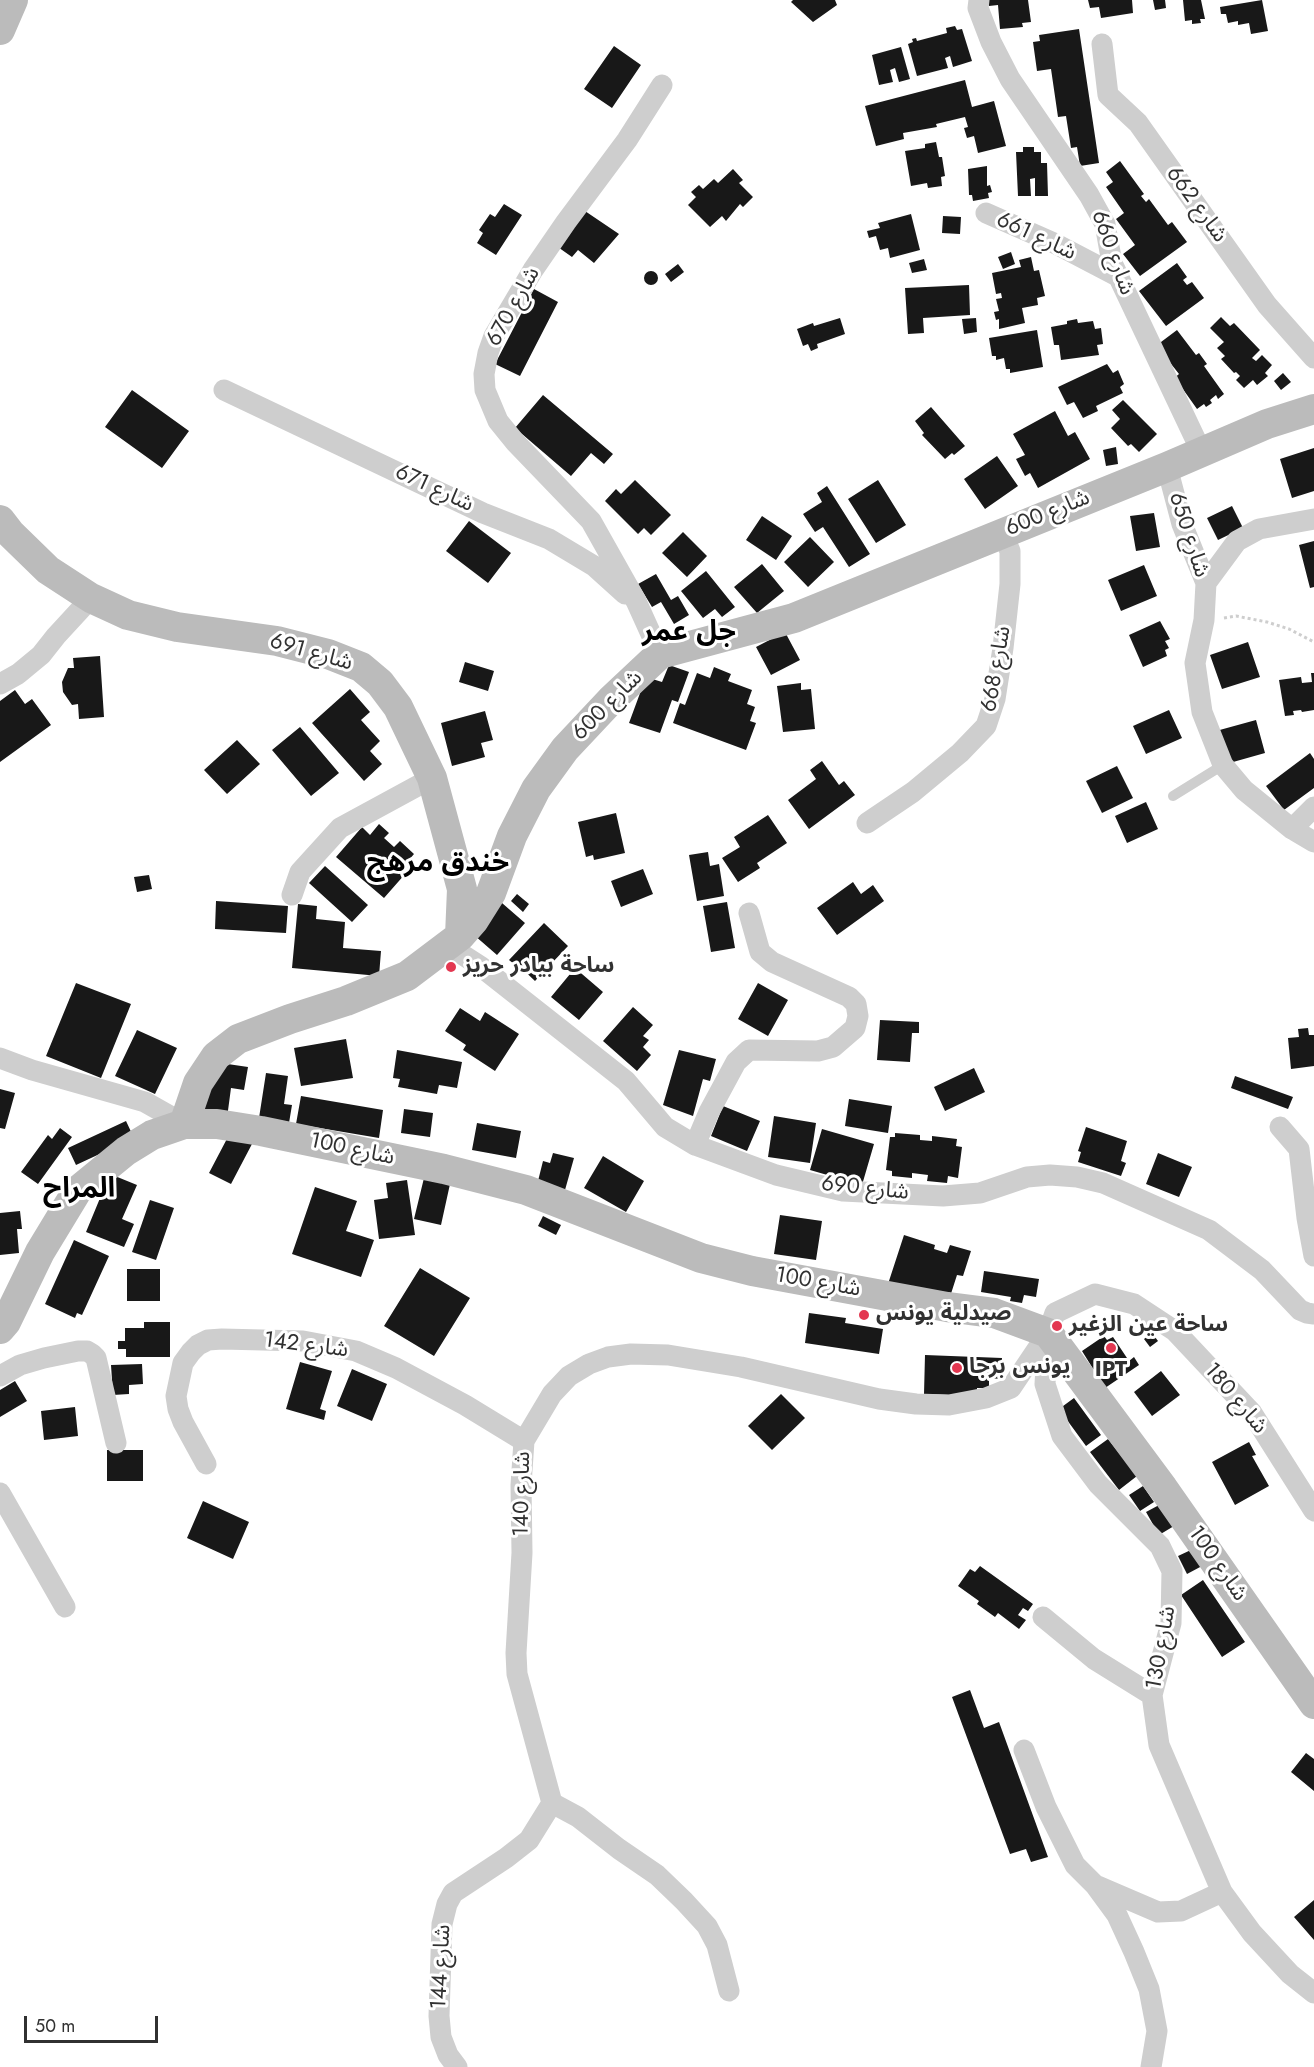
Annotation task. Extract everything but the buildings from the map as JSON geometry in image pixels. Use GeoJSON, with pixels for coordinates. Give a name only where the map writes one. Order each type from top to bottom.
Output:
{"type":"FeatureCollection","features":[{"type":"Feature","properties":{"kind":"main road"},"geometry":{"type":"LineString","coordinates":[[0,30],[13,0]]}},
{"type":"Feature","properties":{"kind":"main road","name":"شارع 600"},"geometry":{"type":"LineString","coordinates":[[184,1124],[198,1083],[216,1056],[238,1039],[290,1018],[346,1001],[407,976],[455,941],[474,920],[491,893],[512,836],[536,789],[565,749],[611,700],[660,654],[794,618],[1167,467],[1267,424],[1314,409]]}},
{"type":"Feature","properties":{"kind":"main road","name":"شارع 691"},"geometry":{"type":"LineString","coordinates":[[0,520],[48,570],[92,598],[128,615],[177,627],[277,641],[328,654],[361,667],[380,683],[398,707],[432,778],[462,889],[455,941]]}},
{"type":"Feature","properties":{"kind":"main road","name":"شارع 100"},"geometry":{"type":"LineString","coordinates":[[0,1329],[6,1322],[40,1252],[77,1191],[126,1151],[152,1135],[184,1124],[217,1124],[261,1131],[444,1169],[526,1190],[701,1258],[752,1271],[947,1307],[994,1313],[1048,1333],[1163,1488],[1314,1704]]}},
{"type":"Feature","properties":{"kind":"street","name":"شارع 660"},"geometry":{"type":"LineString","coordinates":[[979,0],[978,8],[991,42],[1010,79],[1089,195],[1105,224],[1109,252],[1119,277],[1201,451]]}},
{"type":"Feature","properties":{"kind":"street","name":"شارع 662"},"geometry":{"type":"LineString","coordinates":[[1102,44],[1108,95],[1138,123],[1267,305],[1314,358]]}},
{"type":"Feature","properties":{"kind":"street","name":"شارع 670"},"geometry":{"type":"LineString","coordinates":[[660,654],[636,602],[591,521],[515,442],[498,421],[485,390],[484,374],[494,336],[533,270],[623,146],[662,85]]}},
{"type":"Feature","properties":{"kind":"street","name":"شارع 661"},"geometry":{"type":"LineString","coordinates":[[986,213],[1054,243],[1119,277]]}},
{"type":"Feature","properties":{"kind":"street","name":"شارع 671"},"geometry":{"type":"LineString","coordinates":[[224,390],[483,513],[557,543],[594,566],[636,602]]}},
{"type":"Feature","properties":{"kind":"street","name":"شارع 650"},"geometry":{"type":"LineString","coordinates":[[1167,467],[1182,524],[1206,582],[1204,620],[1195,663],[1202,712],[1223,765],[1244,790],[1292,829],[1314,842]]}},
{"type":"Feature","properties":{"kind":"street"},"geometry":{"type":"LineString","coordinates":[[1206,582],[1237,541],[1259,529],[1314,519]]}},
{"type":"Feature","properties":{"kind":"street","name":"شارع 668"},"geometry":{"type":"LineString","coordinates":[[867,823],[913,792],[960,753],[986,726],[995,699],[1010,584],[1010,551],[1002,533]]}},
{"type":"Feature","properties":{"kind":"street"},"geometry":{"type":"LineString","coordinates":[[0,684],[18,674],[41,656],[56,636],[92,598]]}},
{"type":"Feature","properties":{"kind":"street"},"geometry":{"type":"LineString","coordinates":[[292,895],[300,872],[340,828],[432,778]]}},
{"type":"Feature","properties":{"kind":"street"},"geometry":{"type":"LineString","coordinates":[[1292,829],[1314,807]]}},
{"type":"Feature","properties":{"kind":"street"},"geometry":{"type":"LineString","coordinates":[[695,1145],[709,1112],[736,1062],[749,1050],[818,1051],[833,1047],[855,1028],[858,1016],[856,1004],[849,997],[772,962],[760,952],[748,913]]}},
{"type":"Feature","properties":{"kind":"street","name":"شارع 690"},"geometry":{"type":"LineString","coordinates":[[455,941],[480,966],[626,1082],[665,1127],[695,1145],[776,1175],[843,1191],[943,1196],[980,1193],[1026,1177],[1050,1175],[1077,1177],[1103,1183],[1209,1230],[1262,1270],[1300,1310],[1314,1314]]}},
{"type":"Feature","properties":{"kind":"street"},"geometry":{"type":"LineString","coordinates":[[0,1058],[32,1070],[145,1102],[184,1124]]}},
{"type":"Feature","properties":{"kind":"street"},"geometry":{"type":"LineString","coordinates":[[1280,1127],[1299,1149],[1306,1218],[1314,1256]]}},
{"type":"Feature","properties":{"kind":"street","name":"شارع 180"},"geometry":{"type":"LineString","coordinates":[[1048,1333],[1055,1313],[1095,1294],[1134,1304],[1175,1331],[1252,1413],[1314,1511]]}},
{"type":"Feature","properties":{"kind":"street","name":"شارع 140"},"geometry":{"type":"LineString","coordinates":[[552,1803],[517,1674],[516,1653],[522,1553],[521,1485],[524,1441],[552,1395],[569,1376],[589,1364],[608,1357],[631,1354],[668,1355],[741,1367],[879,1399],[916,1404],[949,1405],[986,1398],[1011,1389],[1048,1333]]}},
{"type":"Feature","properties":{"kind":"street","name":"شارع 130"},"geometry":{"type":"LineString","coordinates":[[1048,1333],[1045,1384],[1062,1436],[1098,1484],[1160,1546],[1172,1571],[1171,1623],[1152,1695],[1159,1744],[1222,1892],[1252,1933],[1290,1974],[1314,1993]]}},
{"type":"Feature","properties":{"kind":"street","name":"شارع 142"},"geometry":{"type":"LineString","coordinates":[[206,1464],[183,1422],[176,1396],[183,1363],[191,1352],[198,1345],[222,1339],[303,1341],[356,1351],[396,1368],[465,1405],[524,1441]]}},
{"type":"Feature","properties":{"kind":"street"},"geometry":{"type":"LineString","coordinates":[[0,1376],[20,1365],[44,1358],[87,1351],[96,1358],[116,1443]]}},
{"type":"Feature","properties":{"kind":"street"},"geometry":{"type":"LineString","coordinates":[[0,1493],[64,1607]]}},
{"type":"Feature","properties":{"kind":"street"},"geometry":{"type":"LineString","coordinates":[[1043,1617],[1094,1659],[1152,1695]]}},
{"type":"Feature","properties":{"kind":"street"},"geometry":{"type":"LineString","coordinates":[[1024,1750],[1046,1807],[1075,1865],[1095,1885],[1117,1915],[1149,1989],[1157,2031],[1151,2067]]}},
{"type":"Feature","properties":{"kind":"street"},"geometry":{"type":"LineString","coordinates":[[552,1803],[578,1817],[657,1875],[684,1900],[707,1926],[717,1945],[729,1991]]}},
{"type":"Feature","properties":{"kind":"street","name":"شارع 144"},"geometry":{"type":"LineString","coordinates":[[457,2067],[448,2055],[441,2037],[439,2016],[442,1924],[447,1904],[453,1893],[529,1840],[552,1803]]}},
{"type":"Feature","properties":{"kind":"street"},"geometry":{"type":"LineString","coordinates":[[1095,1885],[1158,1912],[1181,1911],[1222,1892]]}},
{"type":"Feature","properties":{"kind":"lane"},"geometry":{"type":"LineString","coordinates":[[1173,796],[1223,765]]}},
{"type":"Feature","properties":{"kind":"path"},"geometry":{"type":"LineString","coordinates":[[1204,620],[1236,616],[1268,622],[1289,629],[1314,642]]}},
{"type":"Feature","properties":{"kind":"place","name":"ساحة بيادر حريز"},"geometry":{"type":"Point","coordinates":[451,967]}},
{"type":"Feature","properties":{"kind":"place","name":"صيدلية يونس"},"geometry":{"type":"Point","coordinates":[864,1315]}},
{"type":"Feature","properties":{"kind":"place","name":"ساحة عين الزغير"},"geometry":{"type":"Point","coordinates":[1057,1326]}},
{"type":"Feature","properties":{"kind":"place","name":"IPT"},"geometry":{"type":"Point","coordinates":[1111,1348]}},
{"type":"Feature","properties":{"kind":"place","name":"يونس برجا"},"geometry":{"type":"Point","coordinates":[957,1368]}},
{"type":"Feature","properties":{"kind":"district","name":"جل عمر"},"geometry":{"type":"Point","coordinates":[689,633]}},
{"type":"Feature","properties":{"kind":"district","name":"خندق مرهج"},"geometry":{"type":"Point","coordinates":[438,864]}},
{"type":"Feature","properties":{"kind":"district","name":"المراح"},"geometry":{"type":"Point","coordinates":[79,1190]}}]}
